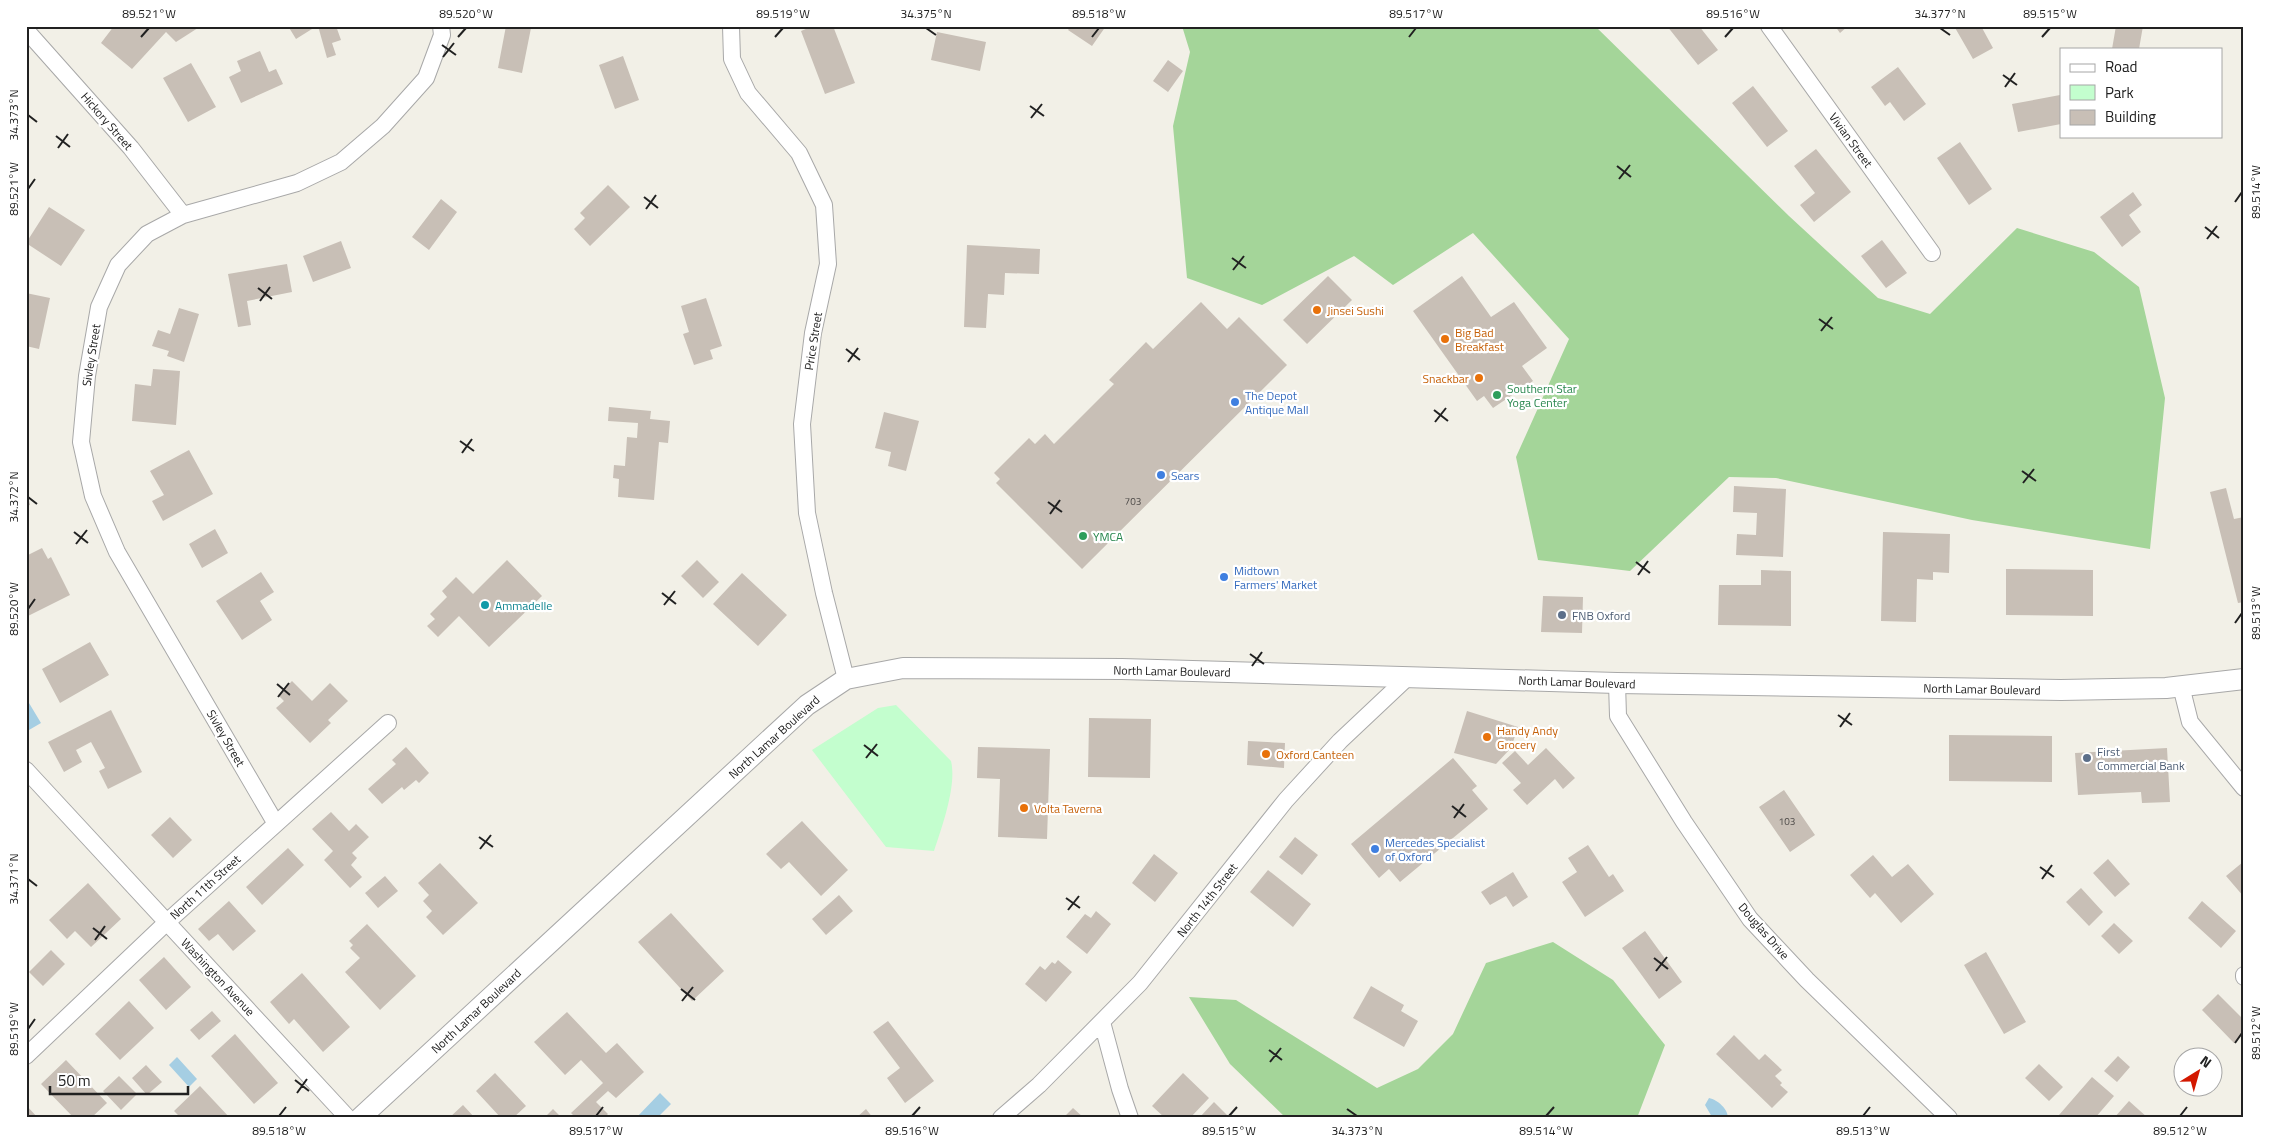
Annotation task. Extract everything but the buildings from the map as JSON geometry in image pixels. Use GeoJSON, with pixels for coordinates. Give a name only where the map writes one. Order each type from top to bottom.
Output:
{"type":"FeatureCollection","features":[{"type":"Feature","properties":{"kind":"street","name":"Sivley Street"},"geometry":{"type":"LineString","coordinates":[[276,824],[117,552],[93,496],[80,442],[87,376],[99,307],[118,265],[148,234],[184,215],[297,183],[341,162],[383,126],[426,78],[442,34],[441,26]]}},
{"type":"Feature","properties":{"kind":"street","name":"Price Street"},"geometry":{"type":"LineString","coordinates":[[731,26],[732,59],[748,93],[799,154],[824,205],[828,264],[813,333],[802,424],[807,514],[824,593],[846,679]]}},
{"type":"Feature","properties":{"kind":"street","name":"Vivian Street"},"geometry":{"type":"LineString","coordinates":[[1769,26],[1932,253]]}},
{"type":"Feature","properties":{"kind":"street","name":"Hickory Street"},"geometry":{"type":"LineString","coordinates":[[26,30],[131,148],[184,215]]}},
{"type":"Feature","properties":{"kind":"street","name":"North Lamar Boulevard"},"geometry":{"type":"LineString","coordinates":[[360,1118],[807,705],[846,679],[903,668],[1122,669],[1617,683],[2061,690],[2137,690],[2244,679]]}},
{"type":"Feature","properties":{"kind":"street","name":"North 14th Street"},"geometry":{"type":"LineString","coordinates":[[1001,1118],[1039,1085],[1140,983],[1286,800],[1340,740],[1408,677]]}},
{"type":"Feature","properties":{"kind":"street","name":"Douglas Drive"},"geometry":{"type":"LineString","coordinates":[[1617,683],[1618,716],[1684,822],[1750,919],[1808,980],[1949,1118]]}},
{"type":"Feature","properties":{"kind":"street"},"geometry":{"type":"LineString","coordinates":[[2182,686],[2190,722],[2244,788]]}},
{"type":"Feature","properties":{"kind":"street","name":"North 11th Street"},"geometry":{"type":"LineString","coordinates":[[26,1056],[167,922],[388,723]]}},
{"type":"Feature","properties":{"kind":"street","name":"Washington Avenue"},"geometry":{"type":"LineString","coordinates":[[26,770],[348,1118]]}},
{"type":"Feature","properties":{"kind":"street"},"geometry":{"type":"LineString","coordinates":[[1102,1022],[1130,1118]]}},
{"type":"Feature","properties":{"kind":"green space"},"geometry":{"type":"Polygon","coordinates":[[[1182,26],[1595,26],[1789,216],[1878,298],[1930,314],[2017,228],[2094,252],[2139,287],[2165,398],[2150,549],[1972,520],[1776,478],[1729,477],[1630,571],[1538,560],[1516,457],[1569,339],[1473,233],[1393,285],[1354,256],[1262,305],[1187,278],[1173,126],[1190,52],[1182,26]]]}},
{"type":"Feature","properties":{"kind":"green space"},"geometry":{"type":"Polygon","coordinates":[[[896,705],[951,761],[952,782],[950,794],[934,851],[886,847],[812,750],[878,708],[896,705]]]}},
{"type":"Feature","properties":{"kind":"green space"},"geometry":{"type":"Polygon","coordinates":[[[1553,942],[1613,980],[1665,1045],[1637,1118],[1286,1118],[1230,1064],[1189,997],[1236,1000],[1377,1088],[1418,1069],[1453,1034],[1486,963],[1553,942]]]}},
{"type":"Feature","properties":{"kind":"water"},"geometry":{"type":"Polygon","coordinates":[[[26,698],[41,723],[29,730],[26,725],[26,698]]]}},
{"type":"Feature","properties":{"kind":"water"},"geometry":{"type":"Polygon","coordinates":[[[177,1057],[197,1079],[189,1087],[169,1065],[177,1057]]]}},
{"type":"Feature","properties":{"kind":"water"},"geometry":{"type":"Polygon","coordinates":[[[660,1093],[671,1104],[657,1118],[636,1118],[660,1093]]]}},
{"type":"Feature","properties":{"kind":"water"},"geometry":{"type":"Polygon","coordinates":[[[1709,1098],[1722,1105],[1728,1118],[1712,1117],[1705,1105],[1709,1098]]]}},
{"type":"Feature","properties":{"kind":"place","name":"Jinsei Sushi"},"geometry":{"type":"Point","coordinates":[1317,310]}},
{"type":"Feature","properties":{"kind":"place","name":"Big Bad Breakfast"},"geometry":{"type":"Point","coordinates":[1445,339]}},
{"type":"Feature","properties":{"kind":"place","name":"Snackbar"},"geometry":{"type":"Point","coordinates":[1479,378]}},
{"type":"Feature","properties":{"kind":"place","name":"Southern Star Yoga Center"},"geometry":{"type":"Point","coordinates":[1497,395]}},
{"type":"Feature","properties":{"kind":"place","name":"The Depot Antique Mall"},"geometry":{"type":"Point","coordinates":[1235,402]}},
{"type":"Feature","properties":{"kind":"place","name":"Sears"},"geometry":{"type":"Point","coordinates":[1161,475]}},
{"type":"Feature","properties":{"kind":"place","name":"YMCA"},"geometry":{"type":"Point","coordinates":[1083,536]}},
{"type":"Feature","properties":{"kind":"place","name":"Midtown Farmers' Market"},"geometry":{"type":"Point","coordinates":[1224,577]}},
{"type":"Feature","properties":{"kind":"place","name":"Ammadelle"},"geometry":{"type":"Point","coordinates":[485,605]}},
{"type":"Feature","properties":{"kind":"place","name":"FNB Oxford"},"geometry":{"type":"Point","coordinates":[1562,615]}},
{"type":"Feature","properties":{"kind":"place","name":"Handy Andy Grocery"},"geometry":{"type":"Point","coordinates":[1487,737]}},
{"type":"Feature","properties":{"kind":"place","name":"Oxford Canteen"},"geometry":{"type":"Point","coordinates":[1266,754]}},
{"type":"Feature","properties":{"kind":"place","name":"First Commercial Bank"},"geometry":{"type":"Point","coordinates":[2087,758]}},
{"type":"Feature","properties":{"kind":"place","name":"Volta Taverna"},"geometry":{"type":"Point","coordinates":[1024,808]}},
{"type":"Feature","properties":{"kind":"place","name":"Mercedes Specialist of Oxford"},"geometry":{"type":"Point","coordinates":[1375,849]}}]}
